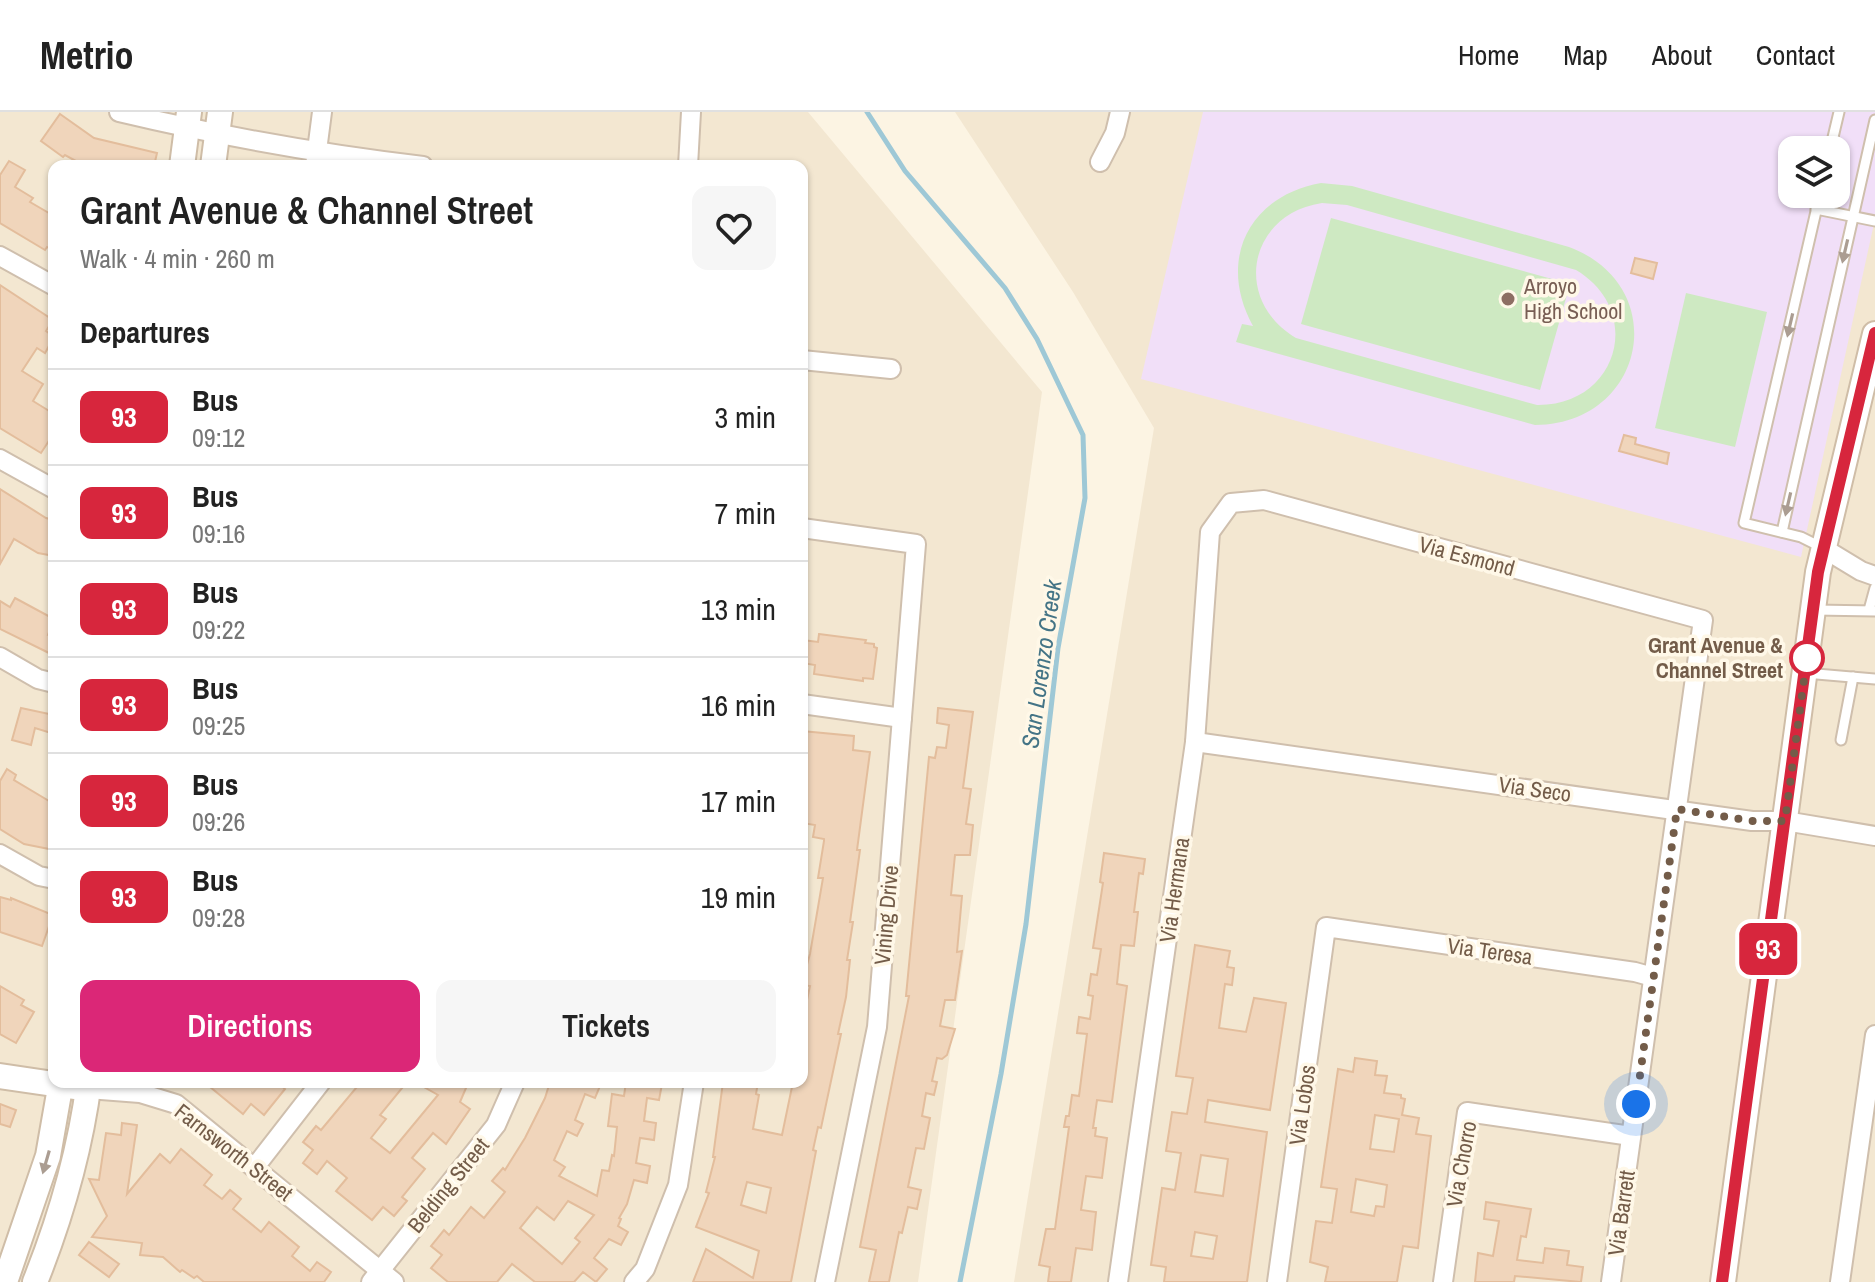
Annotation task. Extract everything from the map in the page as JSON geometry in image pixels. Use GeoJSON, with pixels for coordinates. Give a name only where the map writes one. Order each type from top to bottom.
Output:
{"type":"FeatureCollection","features":[{"type":"Feature","properties":{"kind":"main road"},"geometry":{"type":"LineString","coordinates":[[183,160],[188,120]]}},
{"type":"Feature","properties":{"kind":"main road"},"geometry":{"type":"LineString","coordinates":[[214,160],[219,123]]}},
{"type":"Feature","properties":{"kind":"main road"},"geometry":{"type":"LineString","coordinates":[[1723,1282],[1813,610],[1823,548],[1875,334]]}},
{"type":"Feature","properties":{"kind":"main road","name":"Farnsworth Street"},"geometry":{"type":"LineString","coordinates":[[0,1076],[48,1082]]}},
{"type":"Feature","properties":{"kind":"main road"},"geometry":{"type":"LineString","coordinates":[[5,1282],[48,1156],[60,1088]]}},
{"type":"Feature","properties":{"kind":"main road"},"geometry":{"type":"LineString","coordinates":[[35,1282],[51,1243],[75,1163],[88,1088]]}},
{"type":"Feature","properties":{"kind":"street"},"geometry":{"type":"LineString","coordinates":[[119,112],[219,123],[316,159],[322,112]]}},
{"type":"Feature","properties":{"kind":"street"},"geometry":{"type":"LineString","coordinates":[[688,160],[691,112]]}},
{"type":"Feature","properties":{"kind":"street"},"geometry":{"type":"LineString","coordinates":[[1100,162],[1115,133],[1120,112]]}},
{"type":"Feature","properties":{"kind":"street"},"geometry":{"type":"LineString","coordinates":[[0,256],[48,283]]}},
{"type":"Feature","properties":{"kind":"street"},"geometry":{"type":"LineString","coordinates":[[808,361],[891,369]]}},
{"type":"Feature","properties":{"kind":"street"},"geometry":{"type":"LineString","coordinates":[[0,459],[48,486]]}},
{"type":"Feature","properties":{"kind":"street","name":"Via Esmond"},"geometry":{"type":"LineString","coordinates":[[1231,503],[1264,500],[1703,620]]}},
{"type":"Feature","properties":{"kind":"street","name":"Via Hermana"},"geometry":{"type":"LineString","coordinates":[[1118,1282],[1195,742],[1210,532],[1231,503]]}},
{"type":"Feature","properties":{"kind":"street","name":"Vining Drive"},"geometry":{"type":"LineString","coordinates":[[808,529],[916,544],[877,1027],[825,1282]]}},
{"type":"Feature","properties":{"kind":"street"},"geometry":{"type":"LineString","coordinates":[[1823,548],[1875,576]]}},
{"type":"Feature","properties":{"kind":"street","name":"Via Barrett"},"geometry":{"type":"LineString","coordinates":[[1611,1282],[1703,620]]}},
{"type":"Feature","properties":{"kind":"street"},"geometry":{"type":"LineString","coordinates":[[0,657],[48,682]]}},
{"type":"Feature","properties":{"kind":"street"},"geometry":{"type":"LineString","coordinates":[[808,705],[902,718]]}},
{"type":"Feature","properties":{"kind":"street","name":"Via Seco"},"geometry":{"type":"LineString","coordinates":[[1195,742],[1752,821],[1785,821],[1875,836]]}},
{"type":"Feature","properties":{"kind":"street"},"geometry":{"type":"LineString","coordinates":[[0,854],[48,878]]}},
{"type":"Feature","properties":{"kind":"street","name":"Via Teresa"},"geometry":{"type":"LineString","coordinates":[[1326,927],[1653,977]]}},
{"type":"Feature","properties":{"kind":"street","name":"Via Lobos"},"geometry":{"type":"LineString","coordinates":[[1277,1282],[1326,927]]}},
{"type":"Feature","properties":{"kind":"street"},"geometry":{"type":"LineString","coordinates":[[1840,1282],[1875,1035]]}},
{"type":"Feature","properties":{"kind":"street","name":"Farnsworth Street"},"geometry":{"type":"LineString","coordinates":[[108,1088],[140,1093],[176,1104],[255,1167],[382,1278]]}},
{"type":"Feature","properties":{"kind":"street"},"geometry":{"type":"LineString","coordinates":[[255,1167],[316,1088]]}},
{"type":"Feature","properties":{"kind":"street","name":"Belding Street"},"geometry":{"type":"LineString","coordinates":[[382,1278],[496,1125],[512,1088]]}},
{"type":"Feature","properties":{"kind":"street"},"geometry":{"type":"LineString","coordinates":[[634,1282],[645,1269],[678,1185],[693,1088]]}},
{"type":"Feature","properties":{"kind":"street","name":"Via Chorro"},"geometry":{"type":"LineString","coordinates":[[1443,1282],[1467,1112],[1631,1136]]}},
{"type":"Feature","properties":{"kind":"lane"},"geometry":{"type":"LineString","coordinates":[[1833,136],[1839,112]]}},
{"type":"Feature","properties":{"kind":"lane"},"geometry":{"type":"LineString","coordinates":[[1782,532],[1875,120]]}},
{"type":"Feature","properties":{"kind":"lane"},"geometry":{"type":"LineString","coordinates":[[1823,548],[1801,537],[1744,523],[1816,209],[1875,221]]}},
{"type":"Feature","properties":{"kind":"lane"},"geometry":{"type":"LineString","coordinates":[[1813,610],[1872,610],[1875,588]]}},
{"type":"Feature","properties":{"kind":"lane"},"geometry":{"type":"LineString","coordinates":[[1805,673],[1875,679]]}},
{"type":"Feature","properties":{"kind":"lane"},"geometry":{"type":"LineString","coordinates":[[1841,740],[1853,677]]}},
{"type":"Feature","properties":{"kind":"shaded area"},"geometry":{"type":"Polygon","coordinates":[[[0,112],[808,112],[1042,392],[918,1282],[0,1282],[0,112]]]}},
{"type":"Feature","properties":{"kind":"shaded area"},"geometry":{"type":"Polygon","coordinates":[[[955,112],[1875,112],[1875,1282],[1014,1282],[1154,428],[1073,292],[955,112]]]}},
{"type":"Feature","properties":{"kind":"shaded area","name":"Arroyo High School"},"geometry":{"type":"Polygon","coordinates":[[[1203,112],[1875,112],[1875,219],[1801,557],[1141,379],[1203,112]]]}},
{"type":"Feature","properties":{"kind":"green space"},"geometry":{"type":"Polygon","coordinates":[[[1321,183],[1352,186],[1569,247],[1602,266],[1623,291],[1633,320],[1633,350],[1622,379],[1602,402],[1573,419],[1535,425],[1236,342],[1242,324],[1253,326],[1238,278],[1239,256],[1246,235],[1258,217],[1296,190],[1321,183]],[[1322,203],[1297,210],[1278,223],[1264,241],[1257,260],[1257,281],[1263,302],[1276,322],[1296,338],[1537,405],[1565,401],[1587,390],[1603,374],[1613,353],[1615,331],[1610,309],[1597,288],[1576,270],[1347,205],[1322,203]]]}},
{"type":"Feature","properties":{"kind":"green space"},"geometry":{"type":"Polygon","coordinates":[[[1331,218],[1570,284],[1540,390],[1301,324],[1331,218]]]}},
{"type":"Feature","properties":{"kind":"green space"},"geometry":{"type":"Polygon","coordinates":[[[1686,293],[1767,312],[1735,447],[1655,428],[1686,293]]]}},
{"type":"Feature","properties":{"kind":"building"},"geometry":{"type":"Polygon","coordinates":[[[60,114],[94,138],[157,153],[155,160],[74,160],[65,155],[63,157],[41,141],[60,114]]]}},
{"type":"Feature","properties":{"kind":"building"},"geometry":{"type":"Polygon","coordinates":[[[9,161],[25,170],[15,187],[33,198],[30,202],[48,212],[48,248],[45,250],[0,223],[0,175],[9,161]]]}},
{"type":"Feature","properties":{"kind":"building"},"geometry":{"type":"Polygon","coordinates":[[[1635,258],[1657,263],[1653,279],[1631,273],[1635,258]]]}},
{"type":"Feature","properties":{"kind":"building"},"geometry":{"type":"Polygon","coordinates":[[[0,285],[48,317],[48,348],[45,353],[37,348],[22,371],[43,384],[33,401],[48,410],[48,442],[41,453],[0,428],[0,285]]]}},
{"type":"Feature","properties":{"kind":"building"},"geometry":{"type":"Polygon","coordinates":[[[1624,435],[1636,438],[1635,444],[1669,453],[1667,464],[1619,451],[1624,435]]]}},
{"type":"Feature","properties":{"kind":"building"},"geometry":{"type":"Polygon","coordinates":[[[0,489],[48,518],[48,555],[38,553],[14,539],[0,564],[0,489]]]}},
{"type":"Feature","properties":{"kind":"building"},"geometry":{"type":"Polygon","coordinates":[[[15,598],[48,616],[48,653],[0,629],[0,601],[10,607],[15,598]]]}},
{"type":"Feature","properties":{"kind":"building"},"geometry":{"type":"Polygon","coordinates":[[[819,634],[866,640],[865,643],[874,644],[877,648],[873,679],[863,678],[863,681],[814,674],[815,665],[808,664],[808,641],[818,642],[819,634]]]}},
{"type":"Feature","properties":{"kind":"building"},"geometry":{"type":"Polygon","coordinates":[[[21,708],[48,714],[48,732],[35,728],[31,745],[12,740],[21,708]]]}},
{"type":"Feature","properties":{"kind":"building"},"geometry":{"type":"Polygon","coordinates":[[[938,708],[973,712],[963,788],[971,789],[966,824],[973,825],[970,855],[955,855],[951,895],[962,896],[957,952],[962,951],[955,1000],[945,1000],[940,1026],[955,1029],[947,1055],[937,1058],[932,1081],[937,1082],[934,1095],[926,1093],[922,1116],[930,1118],[924,1149],[916,1148],[908,1187],[921,1190],[917,1209],[908,1207],[902,1233],[899,1232],[889,1282],[869,1282],[876,1250],[860,1247],[909,996],[906,996],[929,757],[935,758],[937,747],[946,748],[949,725],[937,723],[938,708]]]}},
{"type":"Feature","properties":{"kind":"building"},"geometry":{"type":"Polygon","coordinates":[[[808,732],[854,736],[853,750],[870,752],[857,850],[860,850],[850,922],[853,922],[847,960],[850,960],[846,997],[821,1128],[818,1127],[813,1150],[816,1151],[791,1282],[693,1282],[706,1249],[753,1278],[759,1251],[696,1227],[709,1193],[706,1192],[715,1157],[722,1088],[757,1088],[756,1094],[759,1095],[753,1129],[782,1135],[792,1088],[808,1088],[808,961],[823,878],[818,878],[824,839],[813,837],[815,825],[808,824],[808,732]],[[747,1182],[741,1205],[766,1213],[771,1188],[747,1182]]]}},
{"type":"Feature","properties":{"kind":"building"},"geometry":{"type":"Polygon","coordinates":[[[7,769],[16,775],[14,780],[48,800],[48,849],[24,844],[0,829],[0,781],[7,769]]]}},
{"type":"Feature","properties":{"kind":"building"},"geometry":{"type":"Polygon","coordinates":[[[1104,853],[1145,859],[1143,874],[1139,873],[1134,912],[1138,912],[1134,946],[1121,945],[1117,984],[1127,986],[1112,1102],[1097,1100],[1093,1128],[1096,1128],[1095,1136],[1107,1138],[1102,1178],[1086,1176],[1081,1210],[1096,1212],[1092,1250],[1076,1248],[1071,1282],[1048,1282],[1050,1267],[1039,1265],[1046,1229],[1055,1229],[1069,1127],[1064,1127],[1066,1116],[1069,1116],[1072,1095],[1079,1096],[1087,1034],[1077,1033],[1079,1017],[1090,1019],[1093,996],[1088,995],[1091,974],[1097,975],[1101,949],[1093,948],[1103,883],[1100,882],[1104,853]]]}},
{"type":"Feature","properties":{"kind":"building"},"geometry":{"type":"Polygon","coordinates":[[[0,897],[11,898],[48,913],[48,929],[42,946],[0,932],[0,897]]]}},
{"type":"Feature","properties":{"kind":"building"},"geometry":{"type":"Polygon","coordinates":[[[1195,945],[1230,951],[1227,967],[1234,968],[1232,985],[1225,984],[1219,1028],[1246,1032],[1254,998],[1286,1003],[1270,1110],[1208,1100],[1205,1122],[1267,1132],[1247,1282],[1164,1282],[1166,1267],[1151,1265],[1162,1188],[1175,1190],[1181,1153],[1166,1151],[1172,1112],[1187,1114],[1193,1078],[1176,1076],[1195,945]],[[1201,1155],[1195,1192],[1223,1196],[1228,1159],[1201,1155]],[[1195,1232],[1191,1256],[1213,1259],[1217,1236],[1195,1232]]]}},
{"type":"Feature","properties":{"kind":"building"},"geometry":{"type":"Polygon","coordinates":[[[0,986],[24,1000],[21,1005],[34,1012],[16,1043],[0,1034],[0,986]]]}},
{"type":"Feature","properties":{"kind":"building"},"geometry":{"type":"Polygon","coordinates":[[[1355,1058],[1377,1061],[1375,1075],[1387,1076],[1384,1093],[1401,1095],[1405,1099],[1402,1115],[1419,1118],[1416,1134],[1431,1136],[1418,1248],[1403,1246],[1397,1282],[1325,1282],[1328,1267],[1310,1262],[1316,1221],[1332,1223],[1337,1189],[1321,1187],[1338,1069],[1353,1072],[1355,1058]],[[1375,1115],[1370,1149],[1394,1152],[1399,1119],[1375,1115]],[[1356,1179],[1351,1212],[1374,1216],[1376,1206],[1384,1207],[1387,1185],[1356,1179]]]}},
{"type":"Feature","properties":{"kind":"building"},"geometry":{"type":"Polygon","coordinates":[[[211,1088],[285,1089],[264,1115],[251,1104],[243,1114],[211,1088]]]}},
{"type":"Feature","properties":{"kind":"building"},"geometry":{"type":"Polygon","coordinates":[[[356,1088],[402,1088],[380,1115],[386,1119],[371,1138],[390,1153],[438,1095],[426,1088],[466,1088],[460,1102],[470,1109],[446,1144],[433,1133],[412,1158],[425,1169],[402,1197],[407,1201],[394,1216],[383,1207],[372,1220],[336,1191],[347,1178],[327,1161],[317,1174],[303,1163],[313,1150],[303,1142],[316,1126],[321,1130],[356,1088]]]}},
{"type":"Feature","properties":{"kind":"building"},"geometry":{"type":"Polygon","coordinates":[[[548,1088],[599,1088],[595,1098],[585,1094],[575,1120],[583,1124],[577,1136],[567,1131],[554,1160],[565,1167],[559,1176],[597,1196],[602,1170],[609,1171],[614,1156],[617,1127],[608,1126],[612,1094],[624,1096],[625,1088],[661,1088],[659,1100],[647,1098],[644,1121],[656,1123],[654,1140],[640,1138],[636,1163],[650,1166],[647,1183],[634,1180],[618,1226],[628,1232],[621,1245],[609,1239],[594,1258],[607,1269],[596,1282],[583,1272],[574,1282],[535,1282],[512,1264],[497,1282],[448,1282],[431,1268],[442,1255],[431,1246],[444,1230],[449,1235],[471,1207],[484,1218],[505,1192],[492,1181],[503,1168],[505,1170],[525,1138],[548,1088]],[[568,1201],[554,1220],[537,1207],[520,1228],[562,1264],[580,1242],[575,1238],[594,1215],[568,1201]]]}},
{"type":"Feature","properties":{"kind":"building"},"geometry":{"type":"Polygon","coordinates":[[[0,1104],[16,1110],[10,1127],[0,1124],[0,1104]]]}},
{"type":"Feature","properties":{"kind":"building"},"geometry":{"type":"Polygon","coordinates":[[[122,1123],[137,1125],[127,1194],[160,1154],[170,1163],[181,1149],[212,1175],[204,1185],[222,1199],[230,1190],[241,1199],[233,1209],[261,1232],[269,1222],[299,1247],[292,1256],[310,1271],[317,1262],[331,1272],[324,1282],[204,1282],[197,1276],[194,1278],[182,1270],[180,1272],[163,1257],[140,1255],[142,1243],[92,1237],[107,1216],[89,1179],[99,1180],[106,1133],[121,1135],[122,1123]]]}},
{"type":"Feature","properties":{"kind":"building"},"geometry":{"type":"Polygon","coordinates":[[[1486,1202],[1531,1209],[1526,1237],[1521,1236],[1517,1260],[1543,1263],[1545,1248],[1569,1251],[1567,1265],[1583,1267],[1581,1282],[1515,1276],[1514,1282],[1475,1282],[1478,1253],[1493,1256],[1499,1221],[1484,1219],[1486,1202]]]}},
{"type":"Feature","properties":{"kind":"building"},"geometry":{"type":"Polygon","coordinates":[[[89,1242],[119,1264],[109,1277],[79,1255],[89,1242]]]}},
{"type":"Feature","properties":{"kind":"waterway","name":"San Lorenzo Creek"},"geometry":{"type":"LineString","coordinates":[[867,112],[905,171],[1005,288],[1037,339],[1083,435],[1085,498],[1058,648],[1026,924],[1001,1074],[960,1282]]}},
{"type":"Feature","properties":{"kind":"bus line","name":"93"},"geometry":{"type":"LineString","coordinates":[[1722,1282],[1818,572],[1875,333]]}},
{"type":"Feature","properties":{"kind":"place","name":"Arroyo High School"},"geometry":{"type":"Point","coordinates":[1508,299]}},
{"type":"Feature","properties":{"kind":"place","name":"Grant Avenue & Channel Street"},"geometry":{"type":"Point","coordinates":[1807,658]}},
{"type":"Feature","properties":{"kind":"route"},"geometry":{"type":"LineString","coordinates":[[1636,1104],[1677,809],[1752,821],[1785,821],[1807,658]]}}]}
